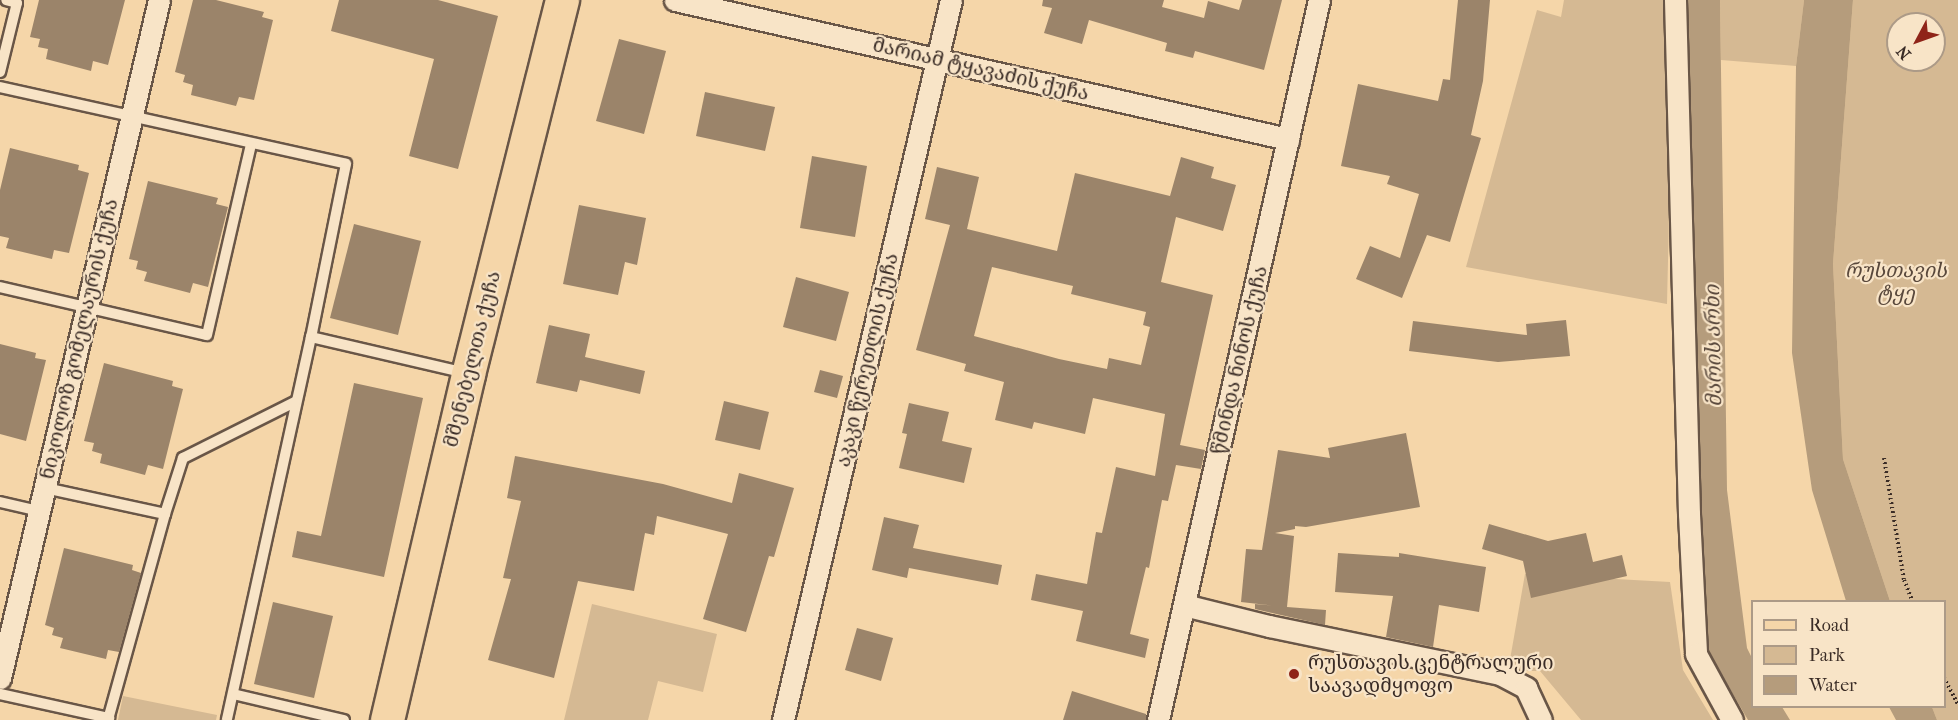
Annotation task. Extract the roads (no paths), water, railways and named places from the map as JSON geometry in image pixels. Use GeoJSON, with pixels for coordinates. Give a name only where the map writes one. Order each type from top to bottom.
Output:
{"type":"FeatureCollection","features":[{"type":"Feature","properties":{"kind":"main road","name":"მშენებელთა ქუჩა"},"geometry":{"type":"LineString","coordinates":[[387,720],[468,374],[562,0]]}},
{"type":"Feature","properties":{"kind":"street","name":"ნიკოლოზ გომელაურის ქუჩა"},"geometry":{"type":"LineString","coordinates":[[0,678],[159,0]]}},
{"type":"Feature","properties":{"kind":"street","name":"მარიამ ტყავაძის ქუჩა"},"geometry":{"type":"LineString","coordinates":[[675,0],[1288,139]]}},
{"type":"Feature","properties":{"kind":"street","name":"აკაკი წერეთლის ქუჩა"},"geometry":{"type":"LineString","coordinates":[[783,720],[951,0]]}},
{"type":"Feature","properties":{"kind":"street","name":"წმინდა ნინოს ქუჩა"},"geometry":{"type":"LineString","coordinates":[[1158,720],[1319,0]]}},
{"type":"Feature","properties":{"kind":"street"},"geometry":{"type":"LineString","coordinates":[[1675,0],[1689,502],[1696,654],[1732,720]]}},
{"type":"Feature","properties":{"kind":"street"},"geometry":{"type":"LineString","coordinates":[[1184,605],[1269,626],[1500,674],[1526,688],[1541,720]]}},
{"type":"Feature","properties":{"kind":"lane"},"geometry":{"type":"LineString","coordinates":[[0,72],[17,3],[6,0]]}},
{"type":"Feature","properties":{"kind":"lane"},"geometry":{"type":"LineString","coordinates":[[0,87],[131,118],[346,164],[311,337],[227,720]]}},
{"type":"Feature","properties":{"kind":"lane"},"geometry":{"type":"LineString","coordinates":[[0,287],[207,335],[251,144]]}},
{"type":"Feature","properties":{"kind":"lane"},"geometry":{"type":"LineString","coordinates":[[311,337],[468,374]]}},
{"type":"Feature","properties":{"kind":"lane"},"geometry":{"type":"LineString","coordinates":[[0,694],[108,719],[165,514],[183,458],[295,402]]}},
{"type":"Feature","properties":{"kind":"lane"},"geometry":{"type":"LineString","coordinates":[[45,488],[165,514]]}},
{"type":"Feature","properties":{"kind":"lane"},"geometry":{"type":"LineString","coordinates":[[0,502],[39,511]]}},
{"type":"Feature","properties":{"kind":"lane"},"geometry":{"type":"LineString","coordinates":[[233,694],[344,720]]}},
{"type":"Feature","properties":{"kind":"water","name":"მარის არხი"},"geometry":{"type":"Polygon","coordinates":[[[1684,0],[1720,0],[1727,490],[1747,648],[1751,656],[1751,708],[1783,708],[1790,720],[1748,720],[1709,653],[1695,488],[1693,223],[1684,0]]]}},
{"type":"Feature","properties":{"kind":"water"},"geometry":{"type":"Polygon","coordinates":[[[1804,0],[1853,0],[1833,264],[1843,459],[1890,600],[1846,600],[1812,490],[1792,353],[1796,66],[1804,0]]]}},
{"type":"Feature","properties":{"kind":"water"},"geometry":{"type":"Polygon","coordinates":[[[1890,708],[1932,708],[1937,720],[1896,720],[1890,708]]]}},
{"type":"Feature","properties":{"kind":"place","name":"რუსთავის ცენტრალური საავადმყოფო"},"geometry":{"type":"Point","coordinates":[1294,674]}},
{"type":"Feature","properties":{"kind":"park label","name":"რუსთავის ტყე"},"geometry":{"type":"Point","coordinates":[1896,282]}}]}
